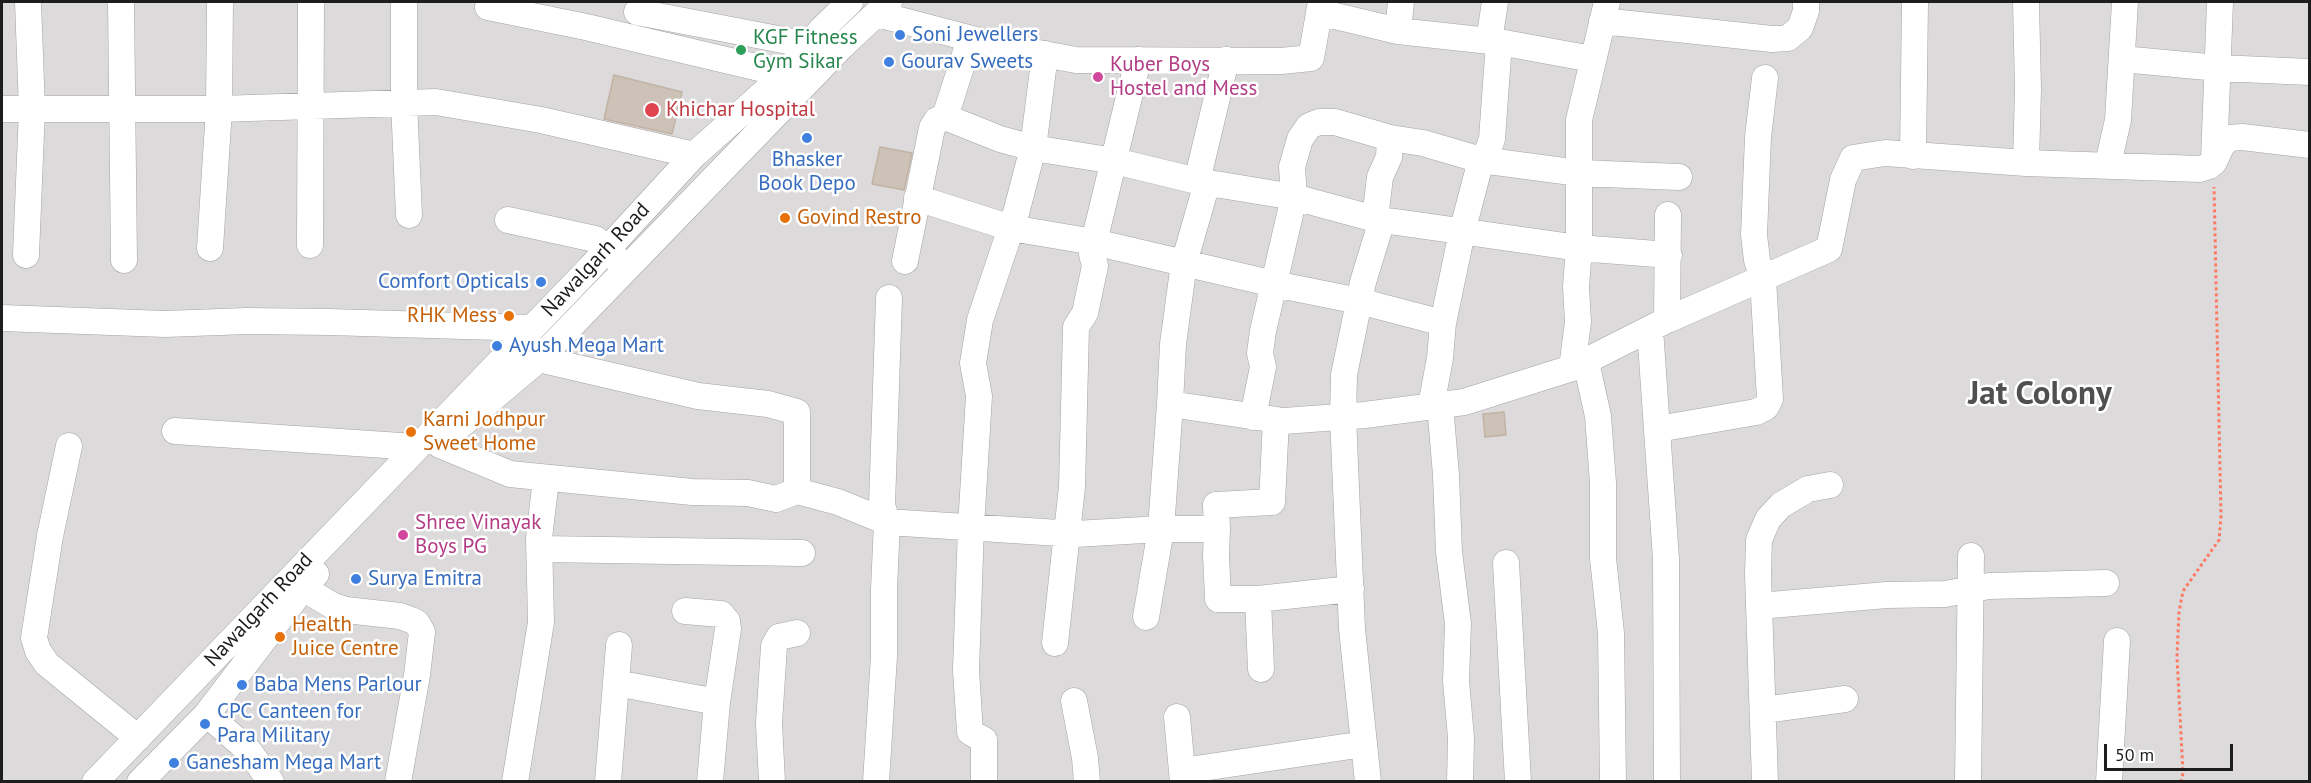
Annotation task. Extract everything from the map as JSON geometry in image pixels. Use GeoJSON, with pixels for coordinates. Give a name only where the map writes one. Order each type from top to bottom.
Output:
{"type":"FeatureCollection","features":[{"type":"Feature","properties":{"kind":"street"},"geometry":{"type":"LineString","coordinates":[[26,255],[32,109],[28,2]]}},
{"type":"Feature","properties":{"kind":"street"},"geometry":{"type":"LineString","coordinates":[[121,2],[124,260]]}},
{"type":"Feature","properties":{"kind":"street"},"geometry":{"type":"LineString","coordinates":[[210,248],[219,109],[220,2]]}},
{"type":"Feature","properties":{"kind":"street"},"geometry":{"type":"LineString","coordinates":[[310,245],[311,2]]}},
{"type":"Feature","properties":{"kind":"street"},"geometry":{"type":"LineString","coordinates":[[404,2],[404,102],[409,215]]}},
{"type":"Feature","properties":{"kind":"street","name":"Nawalgarh Road"},"geometry":{"type":"LineString","coordinates":[[103,779],[138,738],[428,446],[531,328],[694,155],[785,74],[849,2]]}},
{"type":"Feature","properties":{"kind":"street"},"geometry":{"type":"LineString","coordinates":[[1398,31],[1401,2]]}},
{"type":"Feature","properties":{"kind":"street"},"geometry":{"type":"LineString","coordinates":[[1460,782],[1461,738],[1456,681],[1458,624],[1449,552],[1446,475],[1436,406],[1443,323],[1462,232],[1481,160],[1492,139],[1495,2]]}},
{"type":"Feature","properties":{"kind":"street"},"geometry":{"type":"LineString","coordinates":[[1613,782],[1611,633],[1603,558],[1603,483],[1598,416],[1579,365],[1576,287],[1579,248],[1579,120],[1592,59],[1604,11],[1772,39],[1788,38],[1800,28],[1806,12],[1806,2]]}},
{"type":"Feature","properties":{"kind":"street"},"geometry":{"type":"LineString","coordinates":[[1913,156],[1915,2]]}},
{"type":"Feature","properties":{"kind":"street"},"geometry":{"type":"LineString","coordinates":[[2026,2],[2028,89],[2026,163]]}},
{"type":"Feature","properties":{"kind":"street"},"geometry":{"type":"LineString","coordinates":[[2108,164],[2118,120],[2125,2]]}},
{"type":"Feature","properties":{"kind":"street"},"geometry":{"type":"LineString","coordinates":[[2214,162],[2220,2]]}},
{"type":"Feature","properties":{"kind":"street"},"geometry":{"type":"LineString","coordinates":[[488,7],[586,27],[785,74]]}},
{"type":"Feature","properties":{"kind":"street"},"geometry":{"type":"LineString","coordinates":[[140,782],[207,714],[303,588],[428,446],[458,426],[539,359],[842,46],[883,8],[970,39],[1076,60],[1281,61],[1311,58],[1320,7],[1398,31],[1494,42],[1592,59]]}},
{"type":"Feature","properties":{"kind":"street"},"geometry":{"type":"LineString","coordinates":[[637,12],[809,45]]}},
{"type":"Feature","properties":{"kind":"street"},"geometry":{"type":"LineString","coordinates":[[945,117],[970,39]]}},
{"type":"Feature","properties":{"kind":"street"},"geometry":{"type":"LineString","coordinates":[[984,782],[984,740],[970,732],[966,670],[979,396],[973,363],[980,320],[1011,228],[1033,148],[1045,54]]}},
{"type":"Feature","properties":{"kind":"street"},"geometry":{"type":"LineString","coordinates":[[2122,59],[2218,68],[2310,72]]}},
{"type":"Feature","properties":{"kind":"street"},"geometry":{"type":"LineString","coordinates":[[1055,644],[1072,487],[1076,327],[1085,314],[1095,267],[1092,254],[1094,242],[1138,60]]}},
{"type":"Feature","properties":{"kind":"street"},"geometry":{"type":"LineString","coordinates":[[1146,617],[1161,529],[1173,344],[1184,262],[1226,60]]}},
{"type":"Feature","properties":{"kind":"street"},"geometry":{"type":"LineString","coordinates":[[1658,429],[1756,412],[1766,407],[1770,399],[1763,279],[1757,260],[1754,236],[1758,137],[1765,78]]}},
{"type":"Feature","properties":{"kind":"street"},"geometry":{"type":"LineString","coordinates":[[2,109],[219,109],[436,102],[541,120],[694,155]]}},
{"type":"Feature","properties":{"kind":"street"},"geometry":{"type":"LineString","coordinates":[[905,261],[932,128],[937,120],[945,117],[1000,139],[1033,148],[1115,161],[1202,182],[1294,198],[1379,219],[1579,248],[1669,255]]}},
{"type":"Feature","properties":{"kind":"street"},"geometry":{"type":"LineString","coordinates":[[1351,589],[1258,599],[1218,600],[1216,506],[1272,502],[1263,366],[1260,353],[1294,198],[1292,166],[1300,139],[1309,126],[1319,122],[1335,122],[1390,138],[1423,143],[1481,160],[1579,172],[1679,177]]}},
{"type":"Feature","properties":{"kind":"street"},"geometry":{"type":"LineString","coordinates":[[1170,404],[1265,418],[1343,417],[1464,402],[1579,365],[1658,325],[1829,249],[1843,180],[1853,158],[1886,153],[2026,163],[2108,164],[2200,169],[2214,162],[2222,145],[2230,138],[2242,137],[2310,145]]}},
{"type":"Feature","properties":{"kind":"street"},"geometry":{"type":"LineString","coordinates":[[1368,782],[1352,629],[1343,417],[1344,375],[1379,219],[1380,177],[1389,157],[1390,138]]}},
{"type":"Feature","properties":{"kind":"street"},"geometry":{"type":"LineString","coordinates":[[917,198],[1011,228],[1094,242],[1274,284],[1359,301],[1443,323]]}},
{"type":"Feature","properties":{"kind":"street"},"geometry":{"type":"LineString","coordinates":[[1667,782],[1666,559],[1658,429],[1658,325],[1669,255],[1668,215]]}},
{"type":"Feature","properties":{"kind":"street"},"geometry":{"type":"LineString","coordinates":[[508,220],[595,239],[608,248],[625,269]]}},
{"type":"Feature","properties":{"kind":"street"},"geometry":{"type":"LineString","coordinates":[[876,782],[884,656],[887,522],[882,505],[889,298]]}},
{"type":"Feature","properties":{"kind":"street"},"geometry":{"type":"LineString","coordinates":[[2,318],[165,324],[248,321],[531,328]]}},
{"type":"Feature","properties":{"kind":"street"},"geometry":{"type":"LineString","coordinates":[[539,359],[698,396],[768,404],[797,412],[797,491]]}},
{"type":"Feature","properties":{"kind":"street"},"geometry":{"type":"LineString","coordinates":[[175,431],[428,446],[510,474],[546,479],[692,492],[748,493],[776,499],[797,491],[838,502],[887,522],[1068,533],[1217,529]]}},
{"type":"Feature","properties":{"kind":"street"},"geometry":{"type":"LineString","coordinates":[[69,446],[50,536],[34,638],[38,651],[47,663],[138,738]]}},
{"type":"Feature","properties":{"kind":"street"},"geometry":{"type":"LineString","coordinates":[[515,782],[541,622],[539,538],[546,479]]}},
{"type":"Feature","properties":{"kind":"street"},"geometry":{"type":"LineString","coordinates":[[1765,782],[1759,540],[1768,519],[1781,505],[1808,489],[1830,485]]}},
{"type":"Feature","properties":{"kind":"street"},"geometry":{"type":"LineString","coordinates":[[540,549],[802,553]]}},
{"type":"Feature","properties":{"kind":"street"},"geometry":{"type":"LineString","coordinates":[[1968,782],[1971,556]]}},
{"type":"Feature","properties":{"kind":"street"},"geometry":{"type":"LineString","coordinates":[[1506,563],[1518,782]]}},
{"type":"Feature","properties":{"kind":"street"},"geometry":{"type":"LineString","coordinates":[[1759,606],[1887,595],[1945,594],[1989,585],[2106,583]]}},
{"type":"Feature","properties":{"kind":"street"},"geometry":{"type":"LineString","coordinates":[[303,588],[333,606],[346,610],[400,616],[411,620],[417,623],[422,632],[419,667],[398,782]]}},
{"type":"Feature","properties":{"kind":"street"},"geometry":{"type":"LineString","coordinates":[[1258,599],[1261,669]]}},
{"type":"Feature","properties":{"kind":"street"},"geometry":{"type":"LineString","coordinates":[[684,611],[721,614],[727,621],[710,782]]}},
{"type":"Feature","properties":{"kind":"street"},"geometry":{"type":"LineString","coordinates":[[772,782],[769,723],[774,646],[779,637],[797,633]]}},
{"type":"Feature","properties":{"kind":"street"},"geometry":{"type":"LineString","coordinates":[[2109,782],[2117,641]]}},
{"type":"Feature","properties":{"kind":"street"},"geometry":{"type":"LineString","coordinates":[[608,782],[619,645]]}},
{"type":"Feature","properties":{"kind":"street"},"geometry":{"type":"LineString","coordinates":[[616,683],[717,702]]}},
{"type":"Feature","properties":{"kind":"street"},"geometry":{"type":"LineString","coordinates":[[1764,710],[1845,699]]}},
{"type":"Feature","properties":{"kind":"street"},"geometry":{"type":"LineString","coordinates":[[1074,701],[1085,758],[1087,782]]}},
{"type":"Feature","properties":{"kind":"street"},"geometry":{"type":"LineString","coordinates":[[207,714],[249,751],[271,782]]}},
{"type":"Feature","properties":{"kind":"street"},"geometry":{"type":"LineString","coordinates":[[1177,717],[1182,776],[1364,744]]}},
{"type":"Feature","properties":{"kind":"path"},"geometry":{"type":"LineString","coordinates":[[2181,782],[2183,773],[2178,657],[2179,612],[2183,591],[2219,540],[2221,516],[2214,162]]}},
{"type":"Feature","properties":{"kind":"shaded area"},"geometry":{"type":"Polygon","coordinates":[[[2,2],[2309,2],[2309,781],[2,781],[2,2]]]}},
{"type":"Feature","properties":{"kind":"building"},"geometry":{"type":"Polygon","coordinates":[[[614,75],[682,92],[672,134],[604,119],[614,75]]]}},
{"type":"Feature","properties":{"kind":"building"},"geometry":{"type":"Polygon","coordinates":[[[880,147],[912,153],[904,190],[872,184],[880,147]]]}},
{"type":"Feature","properties":{"kind":"building"},"geometry":{"type":"Polygon","coordinates":[[[1504,412],[1506,435],[1485,437],[1483,414],[1504,412]]]}},
{"type":"Feature","properties":{"kind":"place","name":"Soni Jewellers"},"geometry":{"type":"Point","coordinates":[900,35]}},
{"type":"Feature","properties":{"kind":"place","name":"KGF Fitness Gym Sikar"},"geometry":{"type":"Point","coordinates":[741,50]}},
{"type":"Feature","properties":{"kind":"place","name":"Gourav Sweets"},"geometry":{"type":"Point","coordinates":[889,62]}},
{"type":"Feature","properties":{"kind":"place","name":"Kuber Boys Hostel and Mess"},"geometry":{"type":"Point","coordinates":[1098,77]}},
{"type":"Feature","properties":{"kind":"place","name":"Khichar Hospital"},"geometry":{"type":"Point","coordinates":[652,110]}},
{"type":"Feature","properties":{"kind":"place","name":"Bhasker Book Depo"},"geometry":{"type":"Point","coordinates":[807,138]}},
{"type":"Feature","properties":{"kind":"place","name":"Govind Restro"},"geometry":{"type":"Point","coordinates":[785,218]}},
{"type":"Feature","properties":{"kind":"place","name":"Comfort Opticals"},"geometry":{"type":"Point","coordinates":[541,282]}},
{"type":"Feature","properties":{"kind":"place","name":"RHK Mess"},"geometry":{"type":"Point","coordinates":[509,316]}},
{"type":"Feature","properties":{"kind":"place","name":"Ayush Mega Mart"},"geometry":{"type":"Point","coordinates":[497,346]}},
{"type":"Feature","properties":{"kind":"place","name":"Karni Jodhpur Sweet Home"},"geometry":{"type":"Point","coordinates":[411,432]}},
{"type":"Feature","properties":{"kind":"place","name":"Shree Vinayak Boys PG"},"geometry":{"type":"Point","coordinates":[403,535]}},
{"type":"Feature","properties":{"kind":"place","name":"Surya Emitra"},"geometry":{"type":"Point","coordinates":[356,579]}},
{"type":"Feature","properties":{"kind":"place","name":"Health Juice Centre"},"geometry":{"type":"Point","coordinates":[280,637]}},
{"type":"Feature","properties":{"kind":"place","name":"Baba Mens Parlour"},"geometry":{"type":"Point","coordinates":[242,685]}},
{"type":"Feature","properties":{"kind":"place","name":"CPC Canteen for Para Military"},"geometry":{"type":"Point","coordinates":[205,724]}},
{"type":"Feature","properties":{"kind":"place","name":"Ganesham Mega Mart"},"geometry":{"type":"Point","coordinates":[174,763]}},
{"type":"Feature","properties":{"kind":"district","name":"Jat Colony"},"geometry":{"type":"Point","coordinates":[2040,395]}}]}
